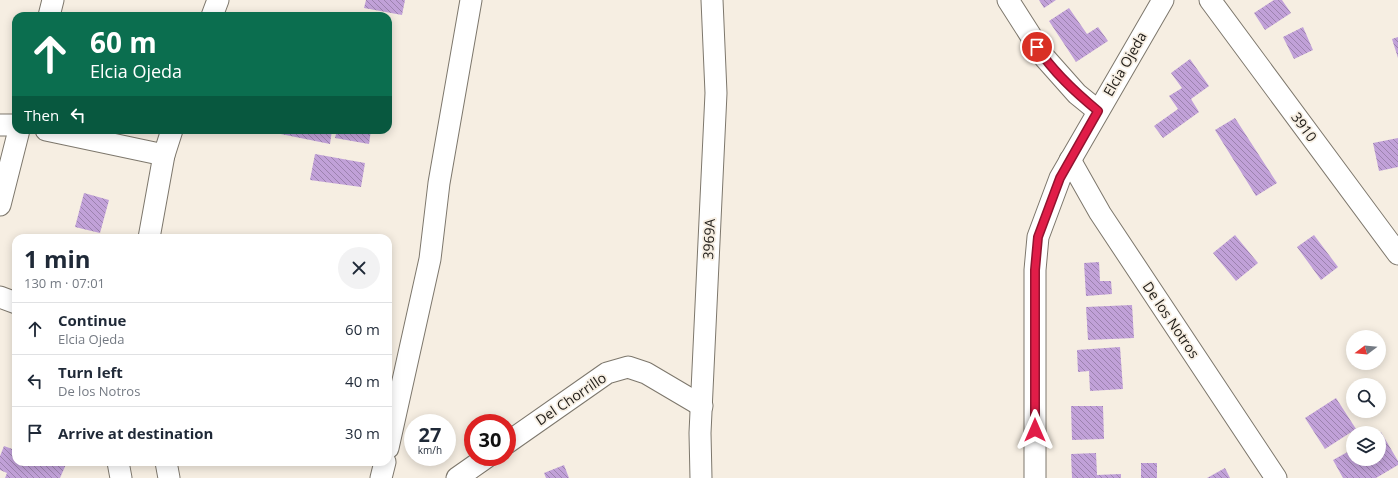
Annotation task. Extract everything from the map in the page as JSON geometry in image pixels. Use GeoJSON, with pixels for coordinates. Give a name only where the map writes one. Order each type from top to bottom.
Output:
{"type":"FeatureCollection","features":[{"type":"Feature","properties":{"kind":"street"},"geometry":{"type":"LineString","coordinates":[[50,12],[53,0]]}},
{"type":"Feature","properties":{"kind":"street"},"geometry":{"type":"LineString","coordinates":[[214,12],[218,0]]}},
{"type":"Feature","properties":{"kind":"street"},"geometry":{"type":"LineString","coordinates":[[392,430],[430,259],[440,183],[471,0]]}},
{"type":"Feature","properties":{"kind":"street","name":"3969A"},"geometry":{"type":"LineString","coordinates":[[700,478],[716,93],[712,0]]}},
{"type":"Feature","properties":{"kind":"street"},"geometry":{"type":"LineString","coordinates":[[1008,0],[1045,58],[1077,94],[1098,111]]}},
{"type":"Feature","properties":{"kind":"street","name":"Elcia Ojeda"},"geometry":{"type":"LineString","coordinates":[[1035,478],[1035,270],[1038,237],[1060,178],[1162,0]]}},
{"type":"Feature","properties":{"kind":"street","name":"3910"},"geometry":{"type":"LineString","coordinates":[[1210,0],[1398,254]]}},
{"type":"Feature","properties":{"kind":"street"},"geometry":{"type":"LineString","coordinates":[[0,125],[12,125]]}},
{"type":"Feature","properties":{"kind":"street"},"geometry":{"type":"LineString","coordinates":[[0,206],[19,134]]}},
{"type":"Feature","properties":{"kind":"street"},"geometry":{"type":"LineString","coordinates":[[66,134],[164,154]]}},
{"type":"Feature","properties":{"kind":"street"},"geometry":{"type":"LineString","coordinates":[[150,234],[164,154],[171,134]]}},
{"type":"Feature","properties":{"kind":"street","name":"De los Notros"},"geometry":{"type":"LineString","coordinates":[[1070,160],[1100,213],[1276,478]]}},
{"type":"Feature","properties":{"kind":"street"},"geometry":{"type":"LineString","coordinates":[[0,297],[12,302]]}},
{"type":"Feature","properties":{"kind":"street","name":"Del Chorrillo"},"geometry":{"type":"LineString","coordinates":[[516,437],[607,373],[628,367],[646,373],[702,406]]}},
{"type":"Feature","properties":{"kind":"street"},"geometry":{"type":"LineString","coordinates":[[119,466],[121,478]]}},
{"type":"Feature","properties":{"kind":"street"},"geometry":{"type":"LineString","coordinates":[[166,466],[168,478]]}},
{"type":"Feature","properties":{"kind":"street"},"geometry":{"type":"LineString","coordinates":[[381,478],[384,466]]}},
{"type":"Feature","properties":{"kind":"street"},"geometry":{"type":"LineString","coordinates":[[457,478],[474,466]]}},
{"type":"Feature","properties":{"kind":"building"},"geometry":{"type":"Polygon","coordinates":[[[366,0],[405,0],[402,15],[364,8],[366,0]]]}},
{"type":"Feature","properties":{"kind":"building"},"geometry":{"type":"Polygon","coordinates":[[[1039,0],[1056,0],[1044,8],[1039,0]]]}},
{"type":"Feature","properties":{"kind":"building"},"geometry":{"type":"Polygon","coordinates":[[[1274,0],[1282,0],[1291,13],[1265,30],[1254,13],[1274,0]]]}},
{"type":"Feature","properties":{"kind":"building"},"geometry":{"type":"Polygon","coordinates":[[[1069,8],[1087,34],[1098,27],[1108,41],[1076,62],[1049,21],[1069,8]]]}},
{"type":"Feature","properties":{"kind":"building"},"geometry":{"type":"Polygon","coordinates":[[[1303,27],[1313,50],[1294,59],[1283,37],[1303,27]]]}},
{"type":"Feature","properties":{"kind":"building"},"geometry":{"type":"Polygon","coordinates":[[[1398,37],[1398,58],[1392,39],[1398,37]]]}},
{"type":"Feature","properties":{"kind":"building"},"geometry":{"type":"Polygon","coordinates":[[[1190,59],[1209,86],[1191,99],[1199,112],[1163,138],[1154,126],[1178,109],[1169,96],[1182,88],[1171,73],[1190,59]]]}},
{"type":"Feature","properties":{"kind":"building"},"geometry":{"type":"Polygon","coordinates":[[[1235,118],[1277,183],[1256,196],[1215,130],[1235,118]]]}},
{"type":"Feature","properties":{"kind":"building"},"geometry":{"type":"Polygon","coordinates":[[[281,134],[331,134],[330,144],[281,134]]]}},
{"type":"Feature","properties":{"kind":"building"},"geometry":{"type":"Polygon","coordinates":[[[336,134],[370,134],[369,144],[335,138],[336,134]]]}},
{"type":"Feature","properties":{"kind":"building"},"geometry":{"type":"Polygon","coordinates":[[[1398,138],[1398,167],[1379,171],[1373,143],[1398,138]]]}},
{"type":"Feature","properties":{"kind":"building"},"geometry":{"type":"Polygon","coordinates":[[[315,154],[365,163],[361,187],[310,180],[315,154]]]}},
{"type":"Feature","properties":{"kind":"building"},"geometry":{"type":"Polygon","coordinates":[[[84,193],[109,200],[100,233],[75,227],[84,193]]]}},
{"type":"Feature","properties":{"kind":"building"},"geometry":{"type":"Polygon","coordinates":[[[1235,235],[1258,263],[1236,281],[1213,253],[1235,235]]]}},
{"type":"Feature","properties":{"kind":"building"},"geometry":{"type":"Polygon","coordinates":[[[1314,235],[1338,267],[1321,280],[1297,247],[1314,235]]]}},
{"type":"Feature","properties":{"kind":"building"},"geometry":{"type":"Polygon","coordinates":[[[1099,262],[1100,281],[1111,281],[1112,294],[1086,296],[1084,263],[1099,262]]]}},
{"type":"Feature","properties":{"kind":"building"},"geometry":{"type":"Polygon","coordinates":[[[1132,305],[1134,338],[1088,340],[1086,307],[1132,305]]]}},
{"type":"Feature","properties":{"kind":"building"},"geometry":{"type":"Polygon","coordinates":[[[1120,347],[1123,389],[1090,391],[1089,371],[1078,372],[1077,350],[1120,347]]]}},
{"type":"Feature","properties":{"kind":"building"},"geometry":{"type":"Polygon","coordinates":[[[1336,398],[1346,414],[1346,418],[1349,418],[1354,426],[1346,426],[1346,435],[1325,449],[1305,418],[1336,398]]]}},
{"type":"Feature","properties":{"kind":"building"},"geometry":{"type":"Polygon","coordinates":[[[1071,406],[1103,406],[1104,439],[1072,440],[1071,406]]]}},
{"type":"Feature","properties":{"kind":"building"},"geometry":{"type":"Polygon","coordinates":[[[1386,441],[1398,461],[1398,465],[1376,478],[1343,478],[1333,460],[1346,453],[1346,466],[1386,466],[1386,441]]]}},
{"type":"Feature","properties":{"kind":"building"},"geometry":{"type":"Polygon","coordinates":[[[4,446],[12,449],[12,466],[65,466],[60,478],[5,478],[7,473],[0,470],[0,456],[4,446]]]}},
{"type":"Feature","properties":{"kind":"building"},"geometry":{"type":"Polygon","coordinates":[[[1096,453],[1097,475],[1121,474],[1121,478],[1072,478],[1071,454],[1096,453]]]}},
{"type":"Feature","properties":{"kind":"building"},"geometry":{"type":"Polygon","coordinates":[[[1141,463],[1157,463],[1157,478],[1141,478],[1141,463]]]}},
{"type":"Feature","properties":{"kind":"building"},"geometry":{"type":"Polygon","coordinates":[[[564,465],[569,478],[546,478],[544,473],[564,465]]]}},
{"type":"Feature","properties":{"kind":"building"},"geometry":{"type":"Polygon","coordinates":[[[1225,468],[1230,478],[1207,478],[1225,468]]]}},
{"type":"Feature","properties":{"kind":"route"},"geometry":{"type":"LineString","coordinates":[[1035,430],[1035,270],[1038,237],[1060,178],[1098,111],[1077,94],[1037,47]]}}]}
